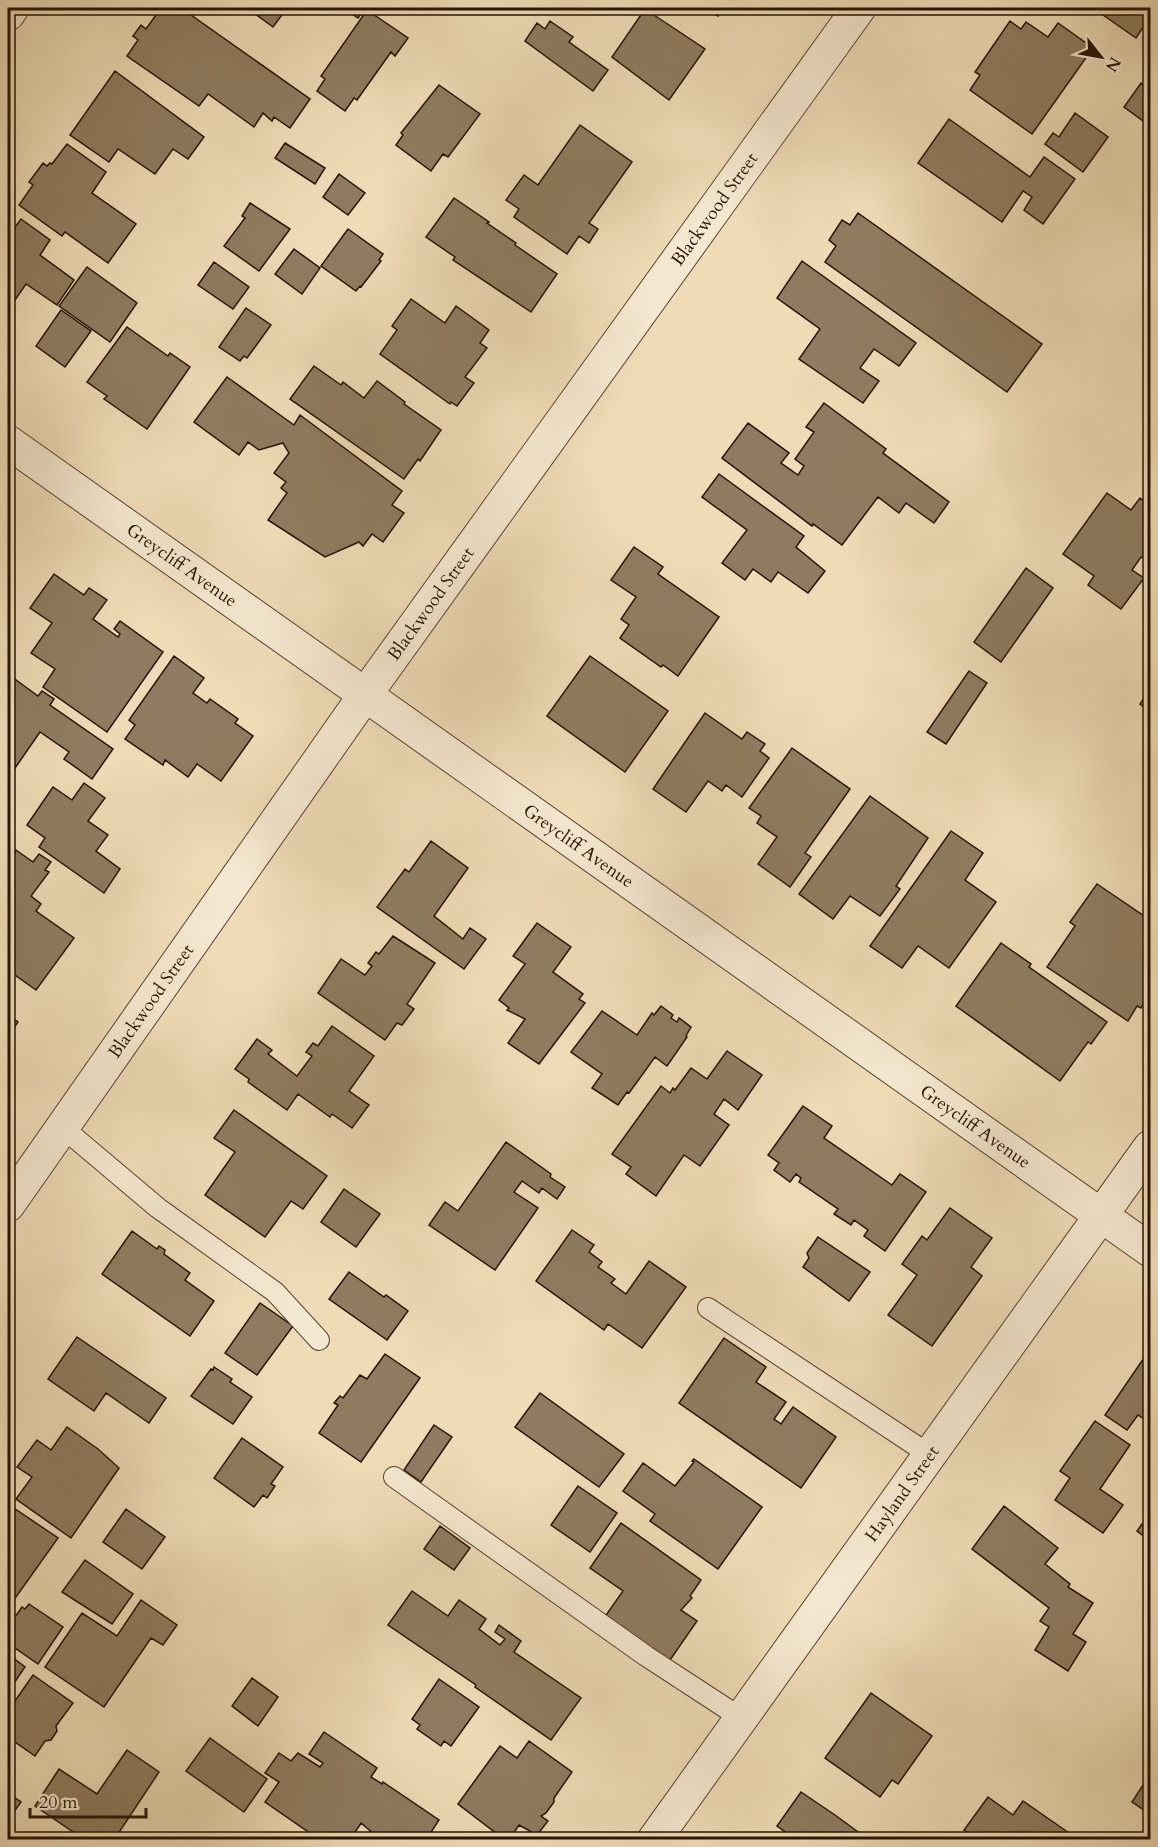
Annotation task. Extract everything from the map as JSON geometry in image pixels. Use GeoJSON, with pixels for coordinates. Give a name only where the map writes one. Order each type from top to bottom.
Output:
{"type":"FeatureCollection","features":[{"type":"Feature","properties":{"kind":"street"},"geometry":{"type":"LineString","coordinates":[[8,14],[12,8]]}},
{"type":"Feature","properties":{"kind":"street","name":"Blackwood Street"},"geometry":{"type":"LineString","coordinates":[[8,1206],[365,695],[859,8]]}},
{"type":"Feature","properties":{"kind":"street","name":"Greycliff Avenue"},"geometry":{"type":"LineString","coordinates":[[8,442],[1150,1250]]}},
{"type":"Feature","properties":{"kind":"street","name":"Hayland Street"},"geometry":{"type":"LineString","coordinates":[[654,1839],[1150,1147]]}},
{"type":"Feature","properties":{"kind":"lane"},"geometry":{"type":"LineString","coordinates":[[63,1127],[158,1208],[275,1292],[318,1340]]}},
{"type":"Feature","properties":{"kind":"lane"},"geometry":{"type":"LineString","coordinates":[[708,1308],[930,1455]]}},
{"type":"Feature","properties":{"kind":"lane"},"geometry":{"type":"LineString","coordinates":[[394,1477],[646,1656],[741,1718]]}},
{"type":"Feature","properties":{"kind":"building"},"geometry":{"type":"Polygon","coordinates":[[[161,8],[181,8],[310,99],[290,128],[274,117],[272,121],[263,113],[254,127],[208,94],[199,106],[127,56],[138,40],[133,36],[141,25],[146,29],[161,8]]]}},
{"type":"Feature","properties":{"kind":"building"},"geometry":{"type":"Polygon","coordinates":[[[247,8],[287,8],[273,27],[247,8]]]}},
{"type":"Feature","properties":{"kind":"building"},"geometry":{"type":"Polygon","coordinates":[[[343,8],[365,8],[358,18],[343,8]]]}},
{"type":"Feature","properties":{"kind":"building"},"geometry":{"type":"Polygon","coordinates":[[[703,8],[724,8],[718,16],[703,8]]]}},
{"type":"Feature","properties":{"kind":"building"},"geometry":{"type":"Polygon","coordinates":[[[1093,8],[1150,8],[1150,17],[1136,38],[1093,8]]]}},
{"type":"Feature","properties":{"kind":"building"},"geometry":{"type":"Polygon","coordinates":[[[645,9],[705,49],[669,100],[612,57],[645,9]]]}},
{"type":"Feature","properties":{"kind":"building"},"geometry":{"type":"Polygon","coordinates":[[[367,10],[408,38],[395,56],[391,52],[357,100],[354,98],[345,111],[317,91],[325,79],[321,76],[367,10]]]}},
{"type":"Feature","properties":{"kind":"building"},"geometry":{"type":"Polygon","coordinates":[[[550,21],[573,37],[569,42],[608,70],[593,91],[525,41],[537,23],[545,29],[550,21]]]}},
{"type":"Feature","properties":{"kind":"building"},"geometry":{"type":"Polygon","coordinates":[[[1010,21],[1021,29],[1026,22],[1048,37],[1058,23],[1093,48],[1032,134],[970,90],[980,75],[975,72],[1010,21]]]}},
{"type":"Feature","properties":{"kind":"building"},"geometry":{"type":"Polygon","coordinates":[[[115,71],[204,137],[188,159],[173,149],[155,174],[118,149],[109,162],[70,135],[115,71]]]}},
{"type":"Feature","properties":{"kind":"building"},"geometry":{"type":"Polygon","coordinates":[[[1141,83],[1150,90],[1150,126],[1124,107],[1141,83]]]}},
{"type":"Feature","properties":{"kind":"building"},"geometry":{"type":"Polygon","coordinates":[[[439,85],[480,114],[448,157],[443,154],[431,171],[396,145],[403,135],[401,133],[439,85]]]}},
{"type":"Feature","properties":{"kind":"building"},"geometry":{"type":"Polygon","coordinates":[[[1075,113],[1108,137],[1083,172],[1045,144],[1053,133],[1059,137],[1075,113]]]}},
{"type":"Feature","properties":{"kind":"building"},"geometry":{"type":"Polygon","coordinates":[[[949,119],[1030,177],[1044,157],[1075,179],[1043,224],[1024,210],[1032,197],[1023,191],[1002,222],[918,163],[949,119]]]}},
{"type":"Feature","properties":{"kind":"building"},"geometry":{"type":"Polygon","coordinates":[[[580,125],[632,162],[589,223],[598,229],[589,243],[579,236],[567,254],[514,217],[519,209],[506,200],[524,175],[538,185],[580,125]]]}},
{"type":"Feature","properties":{"kind":"building"},"geometry":{"type":"Polygon","coordinates":[[[285,143],[325,168],[315,184],[275,158],[285,143]]]}},
{"type":"Feature","properties":{"kind":"building"},"geometry":{"type":"Polygon","coordinates":[[[67,144],[106,172],[92,193],[136,224],[108,263],[65,232],[62,236],[19,205],[33,185],[29,182],[43,163],[47,166],[52,164],[67,144]]]}},
{"type":"Feature","properties":{"kind":"building"},"geometry":{"type":"Polygon","coordinates":[[[339,174],[365,193],[348,215],[323,197],[339,174]]]}},
{"type":"Feature","properties":{"kind":"building"},"geometry":{"type":"Polygon","coordinates":[[[454,198],[557,274],[531,312],[453,260],[455,257],[426,237],[454,198]]]}},
{"type":"Feature","properties":{"kind":"building"},"geometry":{"type":"Polygon","coordinates":[[[250,203],[290,229],[259,271],[224,246],[245,218],[242,216],[250,203]]]}},
{"type":"Feature","properties":{"kind":"building"},"geometry":{"type":"Polygon","coordinates":[[[858,213],[1042,344],[1007,392],[825,262],[836,246],[829,240],[842,220],[850,225],[858,213]]]}},
{"type":"Feature","properties":{"kind":"building"},"geometry":{"type":"Polygon","coordinates":[[[21,219],[50,240],[40,255],[74,280],[57,305],[26,284],[8,310],[8,232],[10,234],[21,219]]]}},
{"type":"Feature","properties":{"kind":"building"},"geometry":{"type":"Polygon","coordinates":[[[348,229],[383,254],[379,260],[381,261],[356,291],[321,266],[348,229]]]}},
{"type":"Feature","properties":{"kind":"building"},"geometry":{"type":"Polygon","coordinates":[[[294,249],[320,268],[302,294],[275,274],[294,249]]]}},
{"type":"Feature","properties":{"kind":"building"},"geometry":{"type":"Polygon","coordinates":[[[802,261],[916,343],[899,366],[874,349],[860,368],[879,381],[863,403],[799,359],[820,329],[777,298],[802,261]]]}},
{"type":"Feature","properties":{"kind":"building"},"geometry":{"type":"Polygon","coordinates":[[[214,262],[249,287],[233,309],[198,285],[214,262]]]}},
{"type":"Feature","properties":{"kind":"building"},"geometry":{"type":"Polygon","coordinates":[[[87,267],[137,303],[110,342],[59,306],[87,267]]]}},
{"type":"Feature","properties":{"kind":"building"},"geometry":{"type":"Polygon","coordinates":[[[411,299],[445,323],[456,306],[489,330],[480,343],[487,348],[465,377],[474,383],[457,406],[451,402],[450,404],[380,354],[397,330],[392,326],[411,299]]]}},
{"type":"Feature","properties":{"kind":"building"},"geometry":{"type":"Polygon","coordinates":[[[246,308],[271,325],[247,358],[244,356],[240,361],[219,347],[246,308]]]}},
{"type":"Feature","properties":{"kind":"building"},"geometry":{"type":"Polygon","coordinates":[[[61,310],[91,331],[65,367],[36,346],[61,310]]]}},
{"type":"Feature","properties":{"kind":"building"},"geometry":{"type":"Polygon","coordinates":[[[127,327],[168,356],[170,353],[190,367],[147,429],[104,399],[107,396],[87,382],[127,327]]]}},
{"type":"Feature","properties":{"kind":"building"},"geometry":{"type":"Polygon","coordinates":[[[314,366],[341,385],[343,382],[364,398],[377,381],[405,402],[404,404],[441,430],[420,461],[418,459],[404,479],[290,399],[314,366]]]}},
{"type":"Feature","properties":{"kind":"building"},"geometry":{"type":"Polygon","coordinates":[[[227,377],[294,425],[300,415],[402,491],[392,505],[404,513],[383,542],[372,534],[363,546],[359,542],[325,557],[268,520],[287,493],[281,488],[286,482],[274,473],[289,453],[283,443],[259,450],[248,442],[239,455],[194,422],[227,377]]]}},
{"type":"Feature","properties":{"kind":"building"},"geometry":{"type":"Polygon","coordinates":[[[824,403],[886,449],[883,453],[949,502],[934,523],[906,503],[899,513],[878,497],[842,545],[813,524],[812,526],[722,458],[748,423],[789,453],[781,463],[798,475],[804,466],[795,459],[814,432],[806,427],[824,403]]]}},
{"type":"Feature","properties":{"kind":"building"},"geometry":{"type":"Polygon","coordinates":[[[719,474],[804,536],[796,547],[825,571],[808,593],[778,572],[771,582],[753,569],[745,580],[722,563],[747,530],[702,497],[719,474]]]}},
{"type":"Feature","properties":{"kind":"building"},"geometry":{"type":"Polygon","coordinates":[[[1107,493],[1131,510],[1140,498],[1150,506],[1150,563],[1141,557],[1132,570],[1144,578],[1121,609],[1088,585],[1094,576],[1063,554],[1107,493]]]}},
{"type":"Feature","properties":{"kind":"building"},"geometry":{"type":"Polygon","coordinates":[[[634,547],[663,567],[658,574],[719,617],[678,676],[620,638],[629,625],[621,619],[636,597],[611,580],[634,547]]]}},
{"type":"Feature","properties":{"kind":"building"},"geometry":{"type":"Polygon","coordinates":[[[1026,568],[1053,588],[1001,662],[974,642],[1026,568]]]}},
{"type":"Feature","properties":{"kind":"building"},"geometry":{"type":"Polygon","coordinates":[[[54,574],[84,595],[89,588],[107,600],[93,619],[118,637],[120,634],[114,629],[120,621],[163,652],[107,732],[43,687],[55,669],[31,653],[52,623],[30,608],[54,574]]]}},
{"type":"Feature","properties":{"kind":"building"},"geometry":{"type":"Polygon","coordinates":[[[174,656],[204,678],[193,693],[207,703],[210,699],[238,719],[235,723],[253,736],[221,781],[197,764],[188,777],[165,760],[163,765],[125,739],[135,725],[129,720],[174,656]]]}},
{"type":"Feature","properties":{"kind":"building"},"geometry":{"type":"Polygon","coordinates":[[[590,656],[668,711],[625,772],[547,716],[590,656]]]}},
{"type":"Feature","properties":{"kind":"building"},"geometry":{"type":"Polygon","coordinates":[[[969,671],[987,683],[946,744],[927,732],[969,671]]]}},
{"type":"Feature","properties":{"kind":"building"},"geometry":{"type":"Polygon","coordinates":[[[8,674],[38,696],[42,691],[54,699],[50,705],[113,749],[92,779],[64,759],[69,752],[40,732],[13,771],[8,767],[8,674]]]}},
{"type":"Feature","properties":{"kind":"building"},"geometry":{"type":"Polygon","coordinates":[[[1150,689],[1150,712],[1140,704],[1150,689]]]}},
{"type":"Feature","properties":{"kind":"building"},"geometry":{"type":"Polygon","coordinates":[[[705,713],[742,739],[747,732],[765,744],[760,751],[769,758],[742,797],[726,785],[722,791],[708,781],[686,812],[653,789],[705,713]]]}},
{"type":"Feature","properties":{"kind":"building"},"geometry":{"type":"Polygon","coordinates":[[[792,748],[850,789],[805,853],[811,857],[790,887],[758,864],[777,837],[757,823],[761,816],[749,808],[792,748]]]}},
{"type":"Feature","properties":{"kind":"building"},"geometry":{"type":"Polygon","coordinates":[[[84,783],[105,798],[88,821],[108,835],[96,851],[120,869],[104,893],[39,847],[45,838],[27,825],[53,787],[72,800],[84,783]]]}},
{"type":"Feature","properties":{"kind":"building"},"geometry":{"type":"Polygon","coordinates":[[[870,796],[928,838],[896,886],[900,889],[880,916],[850,896],[833,919],[799,894],[870,796]]]}},
{"type":"Feature","properties":{"kind":"building"},"geometry":{"type":"Polygon","coordinates":[[[951,831],[983,853],[965,880],[996,902],[949,968],[918,946],[902,968],[870,946],[951,831]]]}},
{"type":"Feature","properties":{"kind":"building"},"geometry":{"type":"Polygon","coordinates":[[[431,841],[468,868],[434,916],[463,939],[470,928],[486,939],[464,969],[377,907],[405,869],[409,872],[431,841]]]}},
{"type":"Feature","properties":{"kind":"building"},"geometry":{"type":"Polygon","coordinates":[[[16,850],[33,862],[39,854],[51,862],[45,870],[49,872],[31,896],[41,904],[36,911],[74,938],[36,990],[8,970],[8,861],[16,850]]]}},
{"type":"Feature","properties":{"kind":"building"},"geometry":{"type":"Polygon","coordinates":[[[1097,884],[1150,920],[1150,991],[1141,1008],[1137,1006],[1128,1021],[1047,967],[1075,926],[1070,922],[1097,884]]]}},
{"type":"Feature","properties":{"kind":"building"},"geometry":{"type":"Polygon","coordinates":[[[537,923],[571,947],[553,972],[583,994],[579,999],[585,1003],[539,1064],[508,1043],[525,1019],[507,1010],[509,1008],[499,1000],[525,964],[513,956],[537,923]]]}},
{"type":"Feature","properties":{"kind":"building"},"geometry":{"type":"Polygon","coordinates":[[[393,936],[435,963],[407,1004],[414,1009],[402,1025],[397,1023],[385,1040],[318,993],[341,959],[365,975],[372,966],[368,963],[376,952],[379,954],[393,936]]]}},
{"type":"Feature","properties":{"kind":"building"},"geometry":{"type":"Polygon","coordinates":[[[1001,943],[1031,964],[1029,967],[1107,1022],[1091,1044],[1088,1042],[1060,1081],[956,1006],[1001,943]]]}},
{"type":"Feature","properties":{"kind":"building"},"geometry":{"type":"Polygon","coordinates":[[[661,1006],[673,1015],[671,1018],[677,1022],[679,1018],[691,1027],[687,1037],[667,1066],[655,1057],[618,1105],[592,1088],[602,1074],[571,1052],[602,1011],[637,1035],[652,1013],[654,1015],[661,1006]]]}},
{"type":"Feature","properties":{"kind":"building"},"geometry":{"type":"Polygon","coordinates":[[[8,1015],[18,1022],[8,1037],[8,1015]]]}},
{"type":"Feature","properties":{"kind":"building"},"geometry":{"type":"Polygon","coordinates":[[[332,1026],[374,1056],[349,1091],[369,1105],[352,1128],[332,1114],[330,1117],[298,1094],[287,1110],[248,1082],[249,1079],[235,1069],[257,1039],[272,1050],[268,1054],[297,1076],[312,1056],[306,1052],[313,1043],[318,1046],[332,1026]]]}},
{"type":"Feature","properties":{"kind":"building"},"geometry":{"type":"Polygon","coordinates":[[[727,1051],[762,1075],[738,1110],[724,1099],[714,1114],[729,1125],[700,1166],[684,1155],[656,1196],[626,1174],[631,1167],[612,1154],[661,1086],[670,1093],[673,1088],[675,1090],[691,1068],[707,1079],[727,1051]]]}},
{"type":"Feature","properties":{"kind":"building"},"geometry":{"type":"Polygon","coordinates":[[[803,1106],[832,1126],[824,1138],[892,1185],[900,1174],[926,1192],[885,1251],[864,1236],[868,1230],[854,1220],[851,1225],[834,1214],[838,1209],[799,1182],[801,1178],[796,1174],[790,1182],[774,1170],[779,1163],[768,1155],[803,1106]]]}},
{"type":"Feature","properties":{"kind":"building"},"geometry":{"type":"Polygon","coordinates":[[[234,1110],[327,1176],[303,1209],[291,1201],[265,1237],[205,1195],[235,1152],[214,1138],[234,1110]]]}},
{"type":"Feature","properties":{"kind":"building"},"geometry":{"type":"Polygon","coordinates":[[[506,1142],[551,1174],[550,1177],[565,1187],[557,1199],[542,1188],[539,1193],[522,1181],[514,1192],[538,1208],[495,1270],[429,1225],[445,1202],[458,1211],[506,1142]]]}},
{"type":"Feature","properties":{"kind":"building"},"geometry":{"type":"Polygon","coordinates":[[[344,1189],[380,1214],[356,1247],[321,1222],[344,1189]]]}},
{"type":"Feature","properties":{"kind":"building"},"geometry":{"type":"Polygon","coordinates":[[[950,1208],[992,1238],[971,1267],[982,1276],[932,1346],[888,1315],[917,1275],[902,1264],[922,1236],[927,1240],[950,1208]]]}},
{"type":"Feature","properties":{"kind":"building"},"geometry":{"type":"Polygon","coordinates":[[[572,1230],[594,1245],[589,1252],[602,1262],[598,1267],[615,1279],[611,1283],[626,1294],[649,1261],[686,1287],[642,1348],[608,1324],[604,1330],[536,1281],[572,1230]]]}},
{"type":"Feature","properties":{"kind":"building"},"geometry":{"type":"Polygon","coordinates":[[[132,1231],[157,1249],[159,1246],[165,1250],[164,1254],[190,1273],[185,1280],[214,1301],[190,1336],[102,1274],[132,1231]]]}},
{"type":"Feature","properties":{"kind":"building"},"geometry":{"type":"Polygon","coordinates":[[[818,1237],[870,1272],[849,1301],[803,1267],[809,1258],[807,1253],[818,1237]]]}},
{"type":"Feature","properties":{"kind":"building"},"geometry":{"type":"Polygon","coordinates":[[[349,1272],[408,1311],[387,1340],[329,1299],[349,1272]]]}},
{"type":"Feature","properties":{"kind":"building"},"geometry":{"type":"Polygon","coordinates":[[[260,1303],[293,1326],[257,1375],[225,1353],[260,1303]]]}},
{"type":"Feature","properties":{"kind":"building"},"geometry":{"type":"Polygon","coordinates":[[[77,1337],[166,1398],[149,1423],[106,1393],[94,1411],[48,1379],[77,1337]]]}},
{"type":"Feature","properties":{"kind":"building"},"geometry":{"type":"Polygon","coordinates":[[[724,1338],[766,1367],[756,1382],[786,1402],[774,1419],[781,1424],[793,1407],[836,1437],[801,1488],[679,1403],[724,1338]]]}},
{"type":"Feature","properties":{"kind":"building"},"geometry":{"type":"Polygon","coordinates":[[[1148,1352],[1150,1353],[1150,1423],[1138,1415],[1127,1430],[1105,1415],[1148,1352]]]}},
{"type":"Feature","properties":{"kind":"building"},"geometry":{"type":"Polygon","coordinates":[[[385,1354],[420,1378],[361,1462],[319,1433],[338,1405],[334,1403],[340,1396],[343,1398],[360,1375],[367,1379],[385,1354]]]}},
{"type":"Feature","properties":{"kind":"building"},"geometry":{"type":"Polygon","coordinates":[[[214,1367],[232,1379],[230,1382],[252,1397],[233,1424],[191,1396],[214,1367]]]}},
{"type":"Feature","properties":{"kind":"building"},"geometry":{"type":"Polygon","coordinates":[[[540,1393],[624,1454],[599,1487],[515,1427],[540,1393]]]}},
{"type":"Feature","properties":{"kind":"building"},"geometry":{"type":"Polygon","coordinates":[[[1095,1421],[1130,1445],[1100,1489],[1123,1505],[1103,1533],[1055,1500],[1070,1478],[1060,1471],[1095,1421]]]}},
{"type":"Feature","properties":{"kind":"building"},"geometry":{"type":"Polygon","coordinates":[[[434,1425],[452,1437],[421,1482],[404,1470],[434,1425]]]}},
{"type":"Feature","properties":{"kind":"building"},"geometry":{"type":"Polygon","coordinates":[[[67,1427],[98,1449],[119,1468],[71,1538],[16,1499],[32,1477],[17,1467],[37,1440],[51,1450],[67,1427]]]}},
{"type":"Feature","properties":{"kind":"building"},"geometry":{"type":"Polygon","coordinates":[[[242,1438],[283,1467],[271,1484],[275,1486],[267,1498],[263,1495],[254,1507],[214,1478],[242,1438]]]}},
{"type":"Feature","properties":{"kind":"building"},"geometry":{"type":"Polygon","coordinates":[[[694,1459],[762,1507],[718,1569],[650,1521],[655,1514],[623,1491],[643,1463],[675,1486],[694,1459]]]}},
{"type":"Feature","properties":{"kind":"building"},"geometry":{"type":"Polygon","coordinates":[[[578,1486],[617,1513],[590,1552],[551,1525],[578,1486]]]}},
{"type":"Feature","properties":{"kind":"building"},"geometry":{"type":"Polygon","coordinates":[[[8,1504],[58,1538],[11,1604],[8,1602],[8,1504]]]}},
{"type":"Feature","properties":{"kind":"building"},"geometry":{"type":"Polygon","coordinates":[[[1004,1506],[1058,1548],[1045,1564],[1070,1584],[1068,1587],[1093,1603],[1073,1634],[1086,1642],[1068,1671],[1035,1650],[1049,1627],[1040,1621],[1049,1608],[972,1549],[1004,1506]]]}},
{"type":"Feature","properties":{"kind":"building"},"geometry":{"type":"Polygon","coordinates":[[[126,1509],[165,1537],[142,1569],[103,1542],[126,1509]]]}},
{"type":"Feature","properties":{"kind":"building"},"geometry":{"type":"Polygon","coordinates":[[[1150,1513],[1150,1541],[1137,1531],[1150,1513]]]}},
{"type":"Feature","properties":{"kind":"building"},"geometry":{"type":"Polygon","coordinates":[[[621,1523],[701,1580],[690,1596],[692,1598],[681,1610],[697,1621],[668,1663],[604,1618],[623,1591],[590,1568],[621,1523]]]}},
{"type":"Feature","properties":{"kind":"building"},"geometry":{"type":"Polygon","coordinates":[[[440,1526],[470,1548],[454,1570],[424,1549],[440,1526]]]}},
{"type":"Feature","properties":{"kind":"building"},"geometry":{"type":"Polygon","coordinates":[[[85,1560],[133,1594],[112,1624],[62,1592],[85,1560]]]}},
{"type":"Feature","properties":{"kind":"building"},"geometry":{"type":"Polygon","coordinates":[[[412,1591],[448,1616],[459,1600],[486,1619],[479,1629],[500,1645],[505,1639],[495,1632],[499,1625],[521,1641],[514,1652],[581,1698],[551,1740],[388,1625],[412,1591]]]}},
{"type":"Feature","properties":{"kind":"building"},"geometry":{"type":"Polygon","coordinates":[[[141,1600],[177,1625],[163,1645],[151,1638],[104,1707],[45,1667],[82,1613],[117,1636],[141,1600]]]}},
{"type":"Feature","properties":{"kind":"building"},"geometry":{"type":"Polygon","coordinates":[[[29,1604],[63,1627],[38,1664],[8,1643],[8,1627],[22,1607],[25,1609],[29,1604]]]}},
{"type":"Feature","properties":{"kind":"building"},"geometry":{"type":"Polygon","coordinates":[[[8,1654],[25,1667],[8,1692],[8,1654]]]}},
{"type":"Feature","properties":{"kind":"building"},"geometry":{"type":"Polygon","coordinates":[[[33,1675],[73,1703],[56,1726],[57,1731],[51,1740],[45,1741],[35,1756],[8,1737],[8,1711],[33,1675]]]}},
{"type":"Feature","properties":{"kind":"building"},"geometry":{"type":"Polygon","coordinates":[[[252,1678],[278,1697],[258,1726],[232,1706],[252,1678]]]}},
{"type":"Feature","properties":{"kind":"building"},"geometry":{"type":"Polygon","coordinates":[[[439,1679],[479,1707],[451,1746],[444,1741],[441,1746],[417,1729],[420,1725],[412,1719],[439,1679]]]}},
{"type":"Feature","properties":{"kind":"building"},"geometry":{"type":"Polygon","coordinates":[[[871,1693],[932,1736],[898,1784],[892,1780],[880,1797],[825,1758],[871,1693]]]}},
{"type":"Feature","properties":{"kind":"building"},"geometry":{"type":"Polygon","coordinates":[[[324,1732],[377,1768],[371,1777],[382,1784],[383,1782],[439,1820],[426,1840],[381,1840],[361,1823],[350,1840],[320,1840],[265,1802],[279,1782],[265,1773],[279,1753],[291,1761],[298,1753],[320,1767],[323,1763],[309,1754],[324,1732]]]}},
{"type":"Feature","properties":{"kind":"building"},"geometry":{"type":"Polygon","coordinates":[[[210,1738],[267,1779],[244,1812],[186,1771],[210,1738]]]}},
{"type":"Feature","properties":{"kind":"building"},"geometry":{"type":"Polygon","coordinates":[[[529,1741],[572,1772],[554,1798],[554,1802],[541,1816],[548,1821],[537,1835],[519,1825],[509,1840],[505,1840],[458,1804],[500,1746],[517,1758],[529,1741]]]}},
{"type":"Feature","properties":{"kind":"building"},"geometry":{"type":"Polygon","coordinates":[[[127,1750],[159,1772],[114,1840],[85,1840],[35,1806],[59,1769],[97,1794],[127,1750]]]}},
{"type":"Feature","properties":{"kind":"building"},"geometry":{"type":"Polygon","coordinates":[[[1143,1785],[1150,1790],[1150,1814],[1132,1802],[1143,1785]]]}},
{"type":"Feature","properties":{"kind":"building"},"geometry":{"type":"Polygon","coordinates":[[[801,1792],[869,1840],[797,1840],[777,1826],[801,1792]]]}},
{"type":"Feature","properties":{"kind":"building"},"geometry":{"type":"Polygon","coordinates":[[[8,1793],[21,1802],[8,1820],[8,1793]]]}},
{"type":"Feature","properties":{"kind":"building"},"geometry":{"type":"Polygon","coordinates":[[[988,1797],[1013,1815],[1023,1801],[1079,1840],[978,1840],[964,1830],[988,1797]]]}}]}
